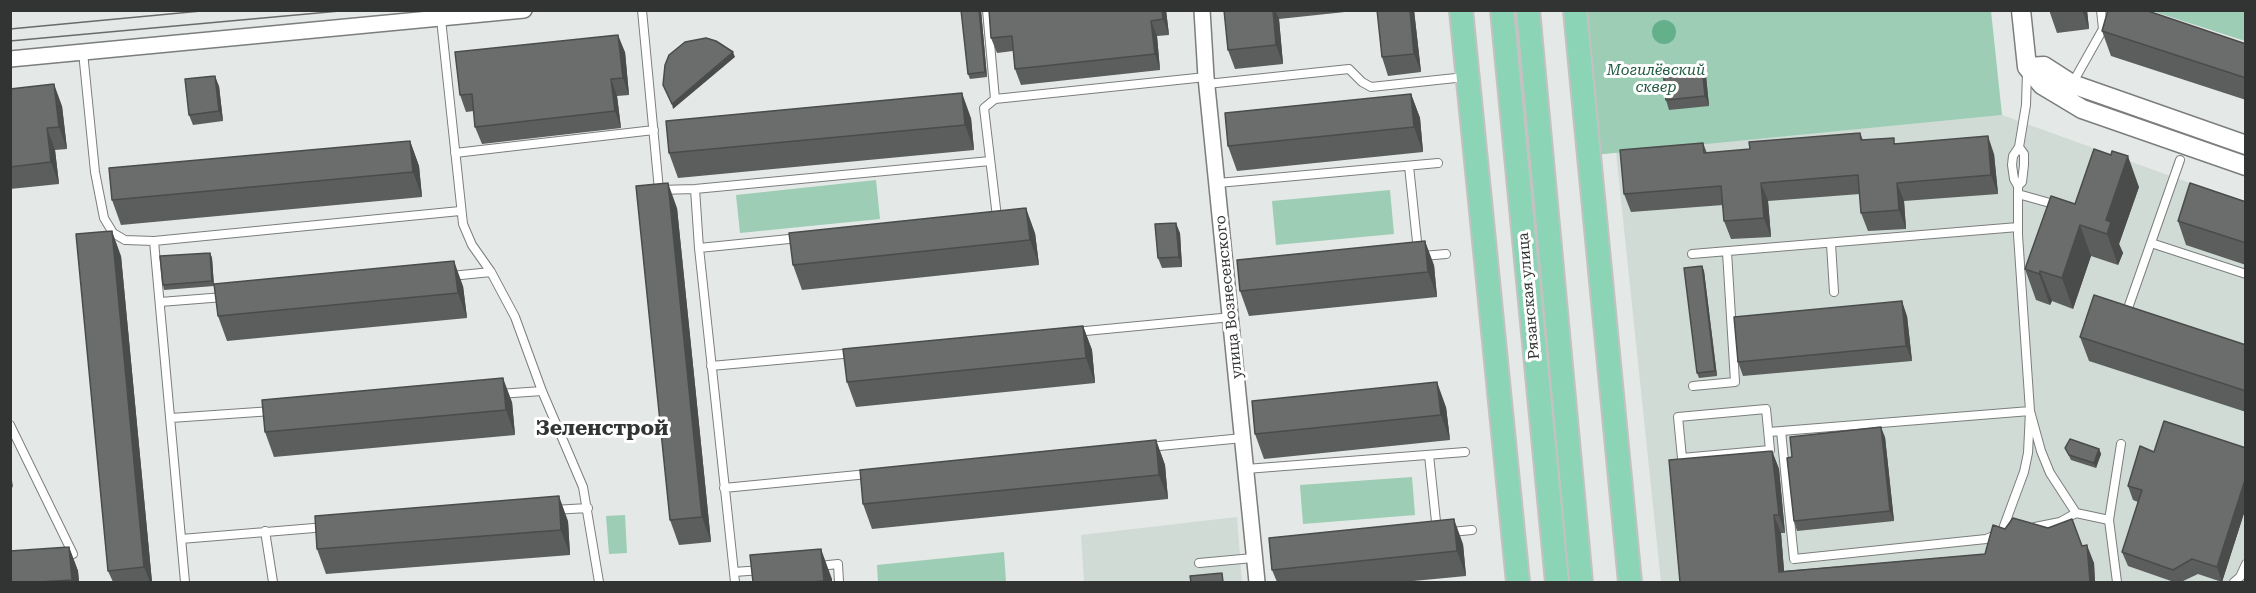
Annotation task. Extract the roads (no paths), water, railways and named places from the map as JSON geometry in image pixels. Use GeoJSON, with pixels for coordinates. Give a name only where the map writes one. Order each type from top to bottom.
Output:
{"type":"FeatureCollection","features":[{"type":"Feature","properties":{"kind":"main road"},"geometry":{"type":"LineString","coordinates":[[1461,10],[1518,582]]}},
{"type":"Feature","properties":{"kind":"main road","name":"Рязанская улица"},"geometry":{"type":"LineString","coordinates":[[1502,10],[1557,582]]}},
{"type":"Feature","properties":{"kind":"main road","name":"Рязанская улица"},"geometry":{"type":"LineString","coordinates":[[1528,10],[1581,582]]}},
{"type":"Feature","properties":{"kind":"main road"},"geometry":{"type":"LineString","coordinates":[[1575,10],[1630,582]]}},
{"type":"Feature","properties":{"kind":"street"},"geometry":{"type":"LineString","coordinates":[[10,58],[524,10]]}},
{"type":"Feature","properties":{"kind":"street","name":"улица Вознесенского"},"geometry":{"type":"LineString","coordinates":[[1202,10],[1218,183],[1233,274],[1232,317],[1257,582]]}},
{"type":"Feature","properties":{"kind":"street"},"geometry":{"type":"LineString","coordinates":[[2020,10],[2027,68],[2042,85],[2246,145]]}},
{"type":"Feature","properties":{"kind":"street"},"geometry":{"type":"LineString","coordinates":[[2068,92],[2082,109],[2246,166]]}},
{"type":"Feature","properties":{"kind":"lane"},"geometry":{"type":"LineString","coordinates":[[642,10],[659,190],[695,189],[990,161]]}},
{"type":"Feature","properties":{"kind":"lane"},"geometry":{"type":"LineString","coordinates":[[987,10],[996,99]]}},
{"type":"Feature","properties":{"kind":"lane"},"geometry":{"type":"LineString","coordinates":[[2068,92],[2103,29],[2101,10]]}},
{"type":"Feature","properties":{"kind":"lane"},"geometry":{"type":"LineString","coordinates":[[441,19],[460,211],[467,236],[491,272],[514,317],[542,391],[583,487],[599,582]]}},
{"type":"Feature","properties":{"kind":"lane"},"geometry":{"type":"LineString","coordinates":[[82,52],[95,172],[104,218],[113,233],[124,240],[154,241],[460,211]]}},
{"type":"Feature","properties":{"kind":"lane"},"geometry":{"type":"LineString","coordinates":[[1781,431],[1794,559],[1986,539],[2002,531],[2024,472],[2028,453],[2030,411],[2018,227],[2018,190],[2012,160],[2019,147],[2027,68]]}},
{"type":"Feature","properties":{"kind":"lane"},"geometry":{"type":"LineString","coordinates":[[985,218],[997,217],[984,108],[996,99],[1349,69],[1362,82],[1371,87],[1468,77]]}},
{"type":"Feature","properties":{"kind":"lane"},"geometry":{"type":"LineString","coordinates":[[455,153],[654,130]]}},
{"type":"Feature","properties":{"kind":"lane"},"geometry":{"type":"LineString","coordinates":[[2018,190],[2025,161],[2019,147]]}},
{"type":"Feature","properties":{"kind":"lane"},"geometry":{"type":"LineString","coordinates":[[2127,311],[2180,160]]}},
{"type":"Feature","properties":{"kind":"lane"},"geometry":{"type":"LineString","coordinates":[[1218,183],[1438,163]]}},
{"type":"Feature","properties":{"kind":"lane"},"geometry":{"type":"LineString","coordinates":[[1409,166],[1419,257]]}},
{"type":"Feature","properties":{"kind":"lane"},"geometry":{"type":"LineString","coordinates":[[695,189],[699,249],[735,582]]}},
{"type":"Feature","properties":{"kind":"lane"},"geometry":{"type":"LineString","coordinates":[[2018,190],[2061,206]]}},
{"type":"Feature","properties":{"kind":"lane"},"geometry":{"type":"LineString","coordinates":[[1692,254],[2018,227]]}},
{"type":"Feature","properties":{"kind":"lane"},"geometry":{"type":"LineString","coordinates":[[699,249],[812,237]]}},
{"type":"Feature","properties":{"kind":"lane"},"geometry":{"type":"LineString","coordinates":[[154,241],[185,582]]}},
{"type":"Feature","properties":{"kind":"lane"},"geometry":{"type":"LineString","coordinates":[[2151,243],[2246,274]]}},
{"type":"Feature","properties":{"kind":"lane"},"geometry":{"type":"LineString","coordinates":[[1831,244],[1834,292]]}},
{"type":"Feature","properties":{"kind":"lane"},"geometry":{"type":"LineString","coordinates":[[1693,386],[1735,382],[1726,252]]}},
{"type":"Feature","properties":{"kind":"lane"},"geometry":{"type":"LineString","coordinates":[[1407,258],[1446,254]]}},
{"type":"Feature","properties":{"kind":"lane"},"geometry":{"type":"LineString","coordinates":[[444,277],[491,272]]}},
{"type":"Feature","properties":{"kind":"lane"},"geometry":{"type":"LineString","coordinates":[[160,302],[231,296]]}},
{"type":"Feature","properties":{"kind":"lane"},"geometry":{"type":"LineString","coordinates":[[2118,308],[2138,314]]}},
{"type":"Feature","properties":{"kind":"lane"},"geometry":{"type":"LineString","coordinates":[[1066,333],[1232,317]]}},
{"type":"Feature","properties":{"kind":"lane"},"geometry":{"type":"LineString","coordinates":[[711,366],[865,352]]}},
{"type":"Feature","properties":{"kind":"lane"},"geometry":{"type":"LineString","coordinates":[[484,395],[542,391]]}},
{"type":"Feature","properties":{"kind":"lane"},"geometry":{"type":"LineString","coordinates":[[1766,409],[1768,432],[1770,450],[1682,458],[1678,417],[1766,409]]}},
{"type":"Feature","properties":{"kind":"lane"},"geometry":{"type":"LineString","coordinates":[[171,418],[276,411]]}},
{"type":"Feature","properties":{"kind":"lane"},"geometry":{"type":"LineString","coordinates":[[1768,432],[2030,411]]}},
{"type":"Feature","properties":{"kind":"lane"},"geometry":{"type":"LineString","coordinates":[[2030,411],[2046,463],[2056,484],[2076,513]]}},
{"type":"Feature","properties":{"kind":"lane"},"geometry":{"type":"LineString","coordinates":[[10,425],[14,438],[74,554],[52,555]]}},
{"type":"Feature","properties":{"kind":"lane"},"geometry":{"type":"LineString","coordinates":[[1145,448],[1243,438]]}},
{"type":"Feature","properties":{"kind":"lane"},"geometry":{"type":"LineString","coordinates":[[2117,582],[2109,520],[2121,444]]}},
{"type":"Feature","properties":{"kind":"lane"},"geometry":{"type":"LineString","coordinates":[[1245,469],[1465,452]]}},
{"type":"Feature","properties":{"kind":"lane"},"geometry":{"type":"LineString","coordinates":[[1429,455],[1438,533]]}},
{"type":"Feature","properties":{"kind":"lane"},"geometry":{"type":"LineString","coordinates":[[724,488],[877,473]]}},
{"type":"Feature","properties":{"kind":"lane"},"geometry":{"type":"LineString","coordinates":[[542,511],[588,508]]}},
{"type":"Feature","properties":{"kind":"lane"},"geometry":{"type":"LineString","coordinates":[[2004,526],[2044,526],[2060,522],[2076,513],[2109,520]]}},
{"type":"Feature","properties":{"kind":"lane"},"geometry":{"type":"LineString","coordinates":[[181,539],[337,526]]}},
{"type":"Feature","properties":{"kind":"lane"},"geometry":{"type":"LineString","coordinates":[[1426,534],[1472,530]]}},
{"type":"Feature","properties":{"kind":"lane"},"geometry":{"type":"LineString","coordinates":[[265,531],[273,582]]}},
{"type":"Feature","properties":{"kind":"lane"},"geometry":{"type":"LineString","coordinates":[[1198,563],[1256,553]]}},
{"type":"Feature","properties":{"kind":"lane"},"geometry":{"type":"LineString","coordinates":[[814,566],[838,564],[839,582]]}},
{"type":"Feature","properties":{"kind":"lane"},"geometry":{"type":"LineString","coordinates":[[2234,582],[2240,577],[2246,564]]}},
{"type":"Feature","properties":{"kind":"lane"},"geometry":{"type":"LineString","coordinates":[[734,572],[768,569]]}},
{"type":"Feature","properties":{"kind":"tram line"},"geometry":{"type":"LineString","coordinates":[[10,29],[212,10]]}},
{"type":"Feature","properties":{"kind":"tram line"},"geometry":{"type":"LineString","coordinates":[[10,41],[351,10]]}},
{"type":"Feature","properties":{"kind":"district","name":"Зеленстрой"},"geometry":{"type":"Point","coordinates":[602,429]}},
{"type":"Feature","properties":{"kind":"park label","name":"Могилёвский сквер"},"geometry":{"type":"Point","coordinates":[1656,80]}}]}
